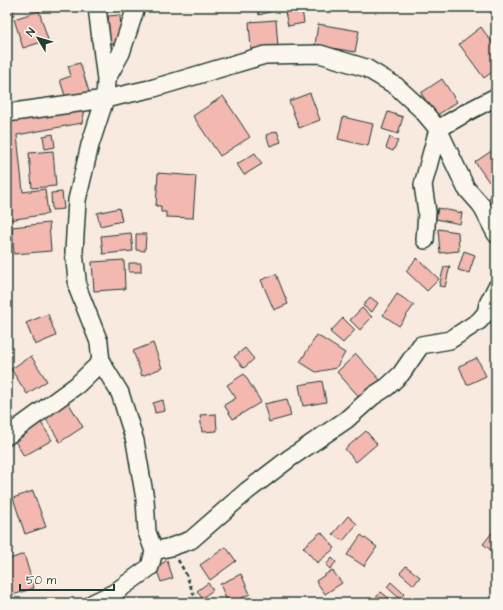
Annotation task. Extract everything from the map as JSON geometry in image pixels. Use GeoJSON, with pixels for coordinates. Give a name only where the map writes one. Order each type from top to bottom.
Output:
{"type":"FeatureCollection","features":[{"type":"Feature","properties":{"kind":"street"},"geometry":{"type":"LineString","coordinates":[[93,603],[114,593],[150,568],[154,550],[147,532],[145,499],[135,441],[120,393],[101,362],[99,342],[78,289],[74,252],[77,200],[90,145],[105,99],[106,80],[97,7]]}},
{"type":"Feature","properties":{"kind":"street"},"geometry":{"type":"LineString","coordinates":[[106,80],[121,53],[136,7]]}},
{"type":"Feature","properties":{"kind":"street"},"geometry":{"type":"LineString","coordinates":[[7,113],[105,99],[154,88],[266,55],[320,54],[366,68],[396,86],[422,110],[438,129],[466,188],[481,205],[496,234]]}},
{"type":"Feature","properties":{"kind":"street"},"geometry":{"type":"LineString","coordinates":[[425,240],[427,212],[424,185],[438,129],[496,97]]}},
{"type":"Feature","properties":{"kind":"street"},"geometry":{"type":"LineString","coordinates":[[154,550],[171,547],[191,540],[247,491],[290,458],[346,420],[373,396],[387,387],[401,374],[421,345],[450,340],[479,321],[486,313],[488,304],[496,288]]}},
{"type":"Feature","properties":{"kind":"street"},"geometry":{"type":"LineString","coordinates":[[7,436],[77,385],[101,362]]}},
{"type":"Feature","properties":{"kind":"path"},"geometry":{"type":"LineString","coordinates":[[171,547],[185,572],[197,603]]}},
{"type":"Feature","properties":{"kind":"building"},"geometry":{"type":"Polygon","coordinates":[[[7,7],[12,7],[14,15],[7,16],[7,7]]]}},
{"type":"Feature","properties":{"kind":"building"},"geometry":{"type":"Polygon","coordinates":[[[257,7],[279,7],[280,9],[259,15],[257,7]]]}},
{"type":"Feature","properties":{"kind":"building"},"geometry":{"type":"Polygon","coordinates":[[[302,9],[304,23],[288,26],[285,12],[302,9]]]}},
{"type":"Feature","properties":{"kind":"building"},"geometry":{"type":"Polygon","coordinates":[[[39,11],[48,40],[23,48],[14,19],[39,11]]]}},
{"type":"Feature","properties":{"kind":"building"},"geometry":{"type":"Polygon","coordinates":[[[120,15],[122,43],[110,44],[108,16],[120,15]]]}},
{"type":"Feature","properties":{"kind":"building"},"geometry":{"type":"Polygon","coordinates":[[[276,20],[278,47],[251,50],[249,22],[276,20]]]}},
{"type":"Feature","properties":{"kind":"building"},"geometry":{"type":"Polygon","coordinates":[[[318,24],[359,31],[355,52],[315,45],[318,24]]]}},
{"type":"Feature","properties":{"kind":"building"},"geometry":{"type":"Polygon","coordinates":[[[481,27],[496,48],[496,69],[484,78],[459,44],[481,27]]]}},
{"type":"Feature","properties":{"kind":"building"},"geometry":{"type":"Polygon","coordinates":[[[80,63],[90,95],[67,102],[60,80],[71,76],[68,66],[80,63]]]}},
{"type":"Feature","properties":{"kind":"building"},"geometry":{"type":"Polygon","coordinates":[[[442,79],[457,102],[436,116],[421,93],[442,79]]]}},
{"type":"Feature","properties":{"kind":"building"},"geometry":{"type":"Polygon","coordinates":[[[310,93],[320,120],[299,128],[289,101],[310,93]]]}},
{"type":"Feature","properties":{"kind":"building"},"geometry":{"type":"Polygon","coordinates":[[[223,96],[250,137],[220,156],[193,116],[223,96]]]}},
{"type":"Feature","properties":{"kind":"building"},"geometry":{"type":"Polygon","coordinates":[[[86,105],[82,123],[17,135],[23,192],[45,189],[48,214],[9,220],[7,196],[7,119],[86,105]]]}},
{"type":"Feature","properties":{"kind":"building"},"geometry":{"type":"Polygon","coordinates":[[[388,112],[403,117],[398,134],[382,129],[388,112]]]}},
{"type":"Feature","properties":{"kind":"building"},"geometry":{"type":"Polygon","coordinates":[[[343,117],[373,124],[368,146],[338,139],[343,117]]]}},
{"type":"Feature","properties":{"kind":"building"},"geometry":{"type":"Polygon","coordinates":[[[277,131],[281,142],[270,146],[266,135],[277,131]]]}},
{"type":"Feature","properties":{"kind":"building"},"geometry":{"type":"Polygon","coordinates":[[[53,134],[55,147],[45,149],[43,136],[53,134]]]}},
{"type":"Feature","properties":{"kind":"building"},"geometry":{"type":"Polygon","coordinates":[[[390,137],[398,141],[393,151],[386,148],[390,137]]]}},
{"type":"Feature","properties":{"kind":"building"},"geometry":{"type":"Polygon","coordinates":[[[493,150],[496,155],[496,177],[489,182],[475,162],[493,150]]]}},
{"type":"Feature","properties":{"kind":"building"},"geometry":{"type":"Polygon","coordinates":[[[53,151],[56,186],[32,188],[29,153],[53,151]]]}},
{"type":"Feature","properties":{"kind":"building"},"geometry":{"type":"Polygon","coordinates":[[[255,153],[262,164],[244,175],[237,164],[255,153]]]}},
{"type":"Feature","properties":{"kind":"building"},"geometry":{"type":"Polygon","coordinates":[[[158,173],[196,176],[193,218],[166,217],[166,212],[161,212],[161,206],[156,206],[158,173]]]}},
{"type":"Feature","properties":{"kind":"building"},"geometry":{"type":"Polygon","coordinates":[[[496,191],[496,207],[488,199],[496,191]]]}},
{"type":"Feature","properties":{"kind":"building"},"geometry":{"type":"Polygon","coordinates":[[[62,192],[64,209],[52,210],[51,193],[62,192]]]}},
{"type":"Feature","properties":{"kind":"building"},"geometry":{"type":"Polygon","coordinates":[[[119,208],[122,221],[100,226],[97,213],[119,208]]]}},
{"type":"Feature","properties":{"kind":"building"},"geometry":{"type":"Polygon","coordinates":[[[438,208],[462,213],[460,224],[436,219],[438,208]]]}},
{"type":"Feature","properties":{"kind":"building"},"geometry":{"type":"Polygon","coordinates":[[[49,223],[51,251],[14,254],[12,227],[49,223]]]}},
{"type":"Feature","properties":{"kind":"building"},"geometry":{"type":"Polygon","coordinates":[[[438,229],[458,232],[459,251],[440,253],[438,229]]]}},
{"type":"Feature","properties":{"kind":"building"},"geometry":{"type":"Polygon","coordinates":[[[131,233],[133,251],[103,254],[101,236],[131,233]]]}},
{"type":"Feature","properties":{"kind":"building"},"geometry":{"type":"Polygon","coordinates":[[[136,234],[146,234],[145,251],[136,250],[136,234]]]}},
{"type":"Feature","properties":{"kind":"building"},"geometry":{"type":"Polygon","coordinates":[[[464,251],[475,255],[469,273],[458,270],[464,251]]]}},
{"type":"Feature","properties":{"kind":"building"},"geometry":{"type":"Polygon","coordinates":[[[417,258],[439,279],[427,291],[406,271],[417,258]]]}},
{"type":"Feature","properties":{"kind":"building"},"geometry":{"type":"Polygon","coordinates":[[[124,260],[125,289],[94,291],[92,262],[124,260]]]}},
{"type":"Feature","properties":{"kind":"building"},"geometry":{"type":"Polygon","coordinates":[[[129,263],[141,263],[141,272],[129,272],[129,263]]]}},
{"type":"Feature","properties":{"kind":"building"},"geometry":{"type":"Polygon","coordinates":[[[450,266],[445,287],[439,286],[444,267],[450,266]]]}},
{"type":"Feature","properties":{"kind":"building"},"geometry":{"type":"Polygon","coordinates":[[[276,274],[288,304],[274,310],[261,280],[276,274]]]}},
{"type":"Feature","properties":{"kind":"building"},"geometry":{"type":"Polygon","coordinates":[[[397,294],[414,305],[399,326],[383,315],[397,294]]]}},
{"type":"Feature","properties":{"kind":"building"},"geometry":{"type":"Polygon","coordinates":[[[370,297],[378,303],[372,312],[363,306],[370,297]]]}},
{"type":"Feature","properties":{"kind":"building"},"geometry":{"type":"Polygon","coordinates":[[[362,308],[372,317],[360,330],[350,320],[362,308]]]}},
{"type":"Feature","properties":{"kind":"building"},"geometry":{"type":"Polygon","coordinates":[[[48,314],[56,336],[35,345],[26,323],[48,314]]]}},
{"type":"Feature","properties":{"kind":"building"},"geometry":{"type":"Polygon","coordinates":[[[343,318],[355,330],[343,343],[330,332],[343,318]]]}},
{"type":"Feature","properties":{"kind":"building"},"geometry":{"type":"Polygon","coordinates":[[[317,335],[345,353],[336,368],[316,372],[300,362],[317,335]]]}},
{"type":"Feature","properties":{"kind":"building"},"geometry":{"type":"Polygon","coordinates":[[[153,343],[162,368],[142,376],[133,351],[153,343]]]}},
{"type":"Feature","properties":{"kind":"building"},"geometry":{"type":"Polygon","coordinates":[[[245,348],[254,359],[244,368],[234,357],[245,348]]]}},
{"type":"Feature","properties":{"kind":"building"},"geometry":{"type":"Polygon","coordinates":[[[356,354],[382,382],[362,400],[337,372],[356,354]]]}},
{"type":"Feature","properties":{"kind":"building"},"geometry":{"type":"Polygon","coordinates":[[[31,356],[47,381],[27,394],[11,369],[31,356]]]}},
{"type":"Feature","properties":{"kind":"building"},"geometry":{"type":"Polygon","coordinates":[[[477,358],[486,376],[467,385],[459,366],[477,358]]]}},
{"type":"Feature","properties":{"kind":"building"},"geometry":{"type":"Polygon","coordinates":[[[244,374],[261,402],[233,419],[224,405],[236,398],[227,385],[244,374]]]}},
{"type":"Feature","properties":{"kind":"building"},"geometry":{"type":"Polygon","coordinates":[[[322,381],[326,402],[303,406],[299,385],[322,381]]]}},
{"type":"Feature","properties":{"kind":"building"},"geometry":{"type":"Polygon","coordinates":[[[287,399],[291,416],[269,422],[264,404],[287,399]]]}},
{"type":"Feature","properties":{"kind":"building"},"geometry":{"type":"Polygon","coordinates":[[[163,400],[165,411],[155,413],[153,403],[163,400]]]}},
{"type":"Feature","properties":{"kind":"building"},"geometry":{"type":"Polygon","coordinates":[[[68,402],[83,427],[60,442],[44,416],[68,402]]]}},
{"type":"Feature","properties":{"kind":"building"},"geometry":{"type":"Polygon","coordinates":[[[216,414],[217,431],[202,432],[200,415],[216,414]]]}},
{"type":"Feature","properties":{"kind":"building"},"geometry":{"type":"Polygon","coordinates":[[[40,421],[52,440],[24,456],[13,438],[40,421]]]}},
{"type":"Feature","properties":{"kind":"building"},"geometry":{"type":"Polygon","coordinates":[[[366,431],[377,444],[356,462],[345,449],[366,431]]]}},
{"type":"Feature","properties":{"kind":"building"},"geometry":{"type":"Polygon","coordinates":[[[33,491],[46,527],[25,534],[13,498],[33,491]]]}},
{"type":"Feature","properties":{"kind":"building"},"geometry":{"type":"Polygon","coordinates":[[[348,516],[357,524],[343,541],[333,534],[348,516]]]}},
{"type":"Feature","properties":{"kind":"building"},"geometry":{"type":"Polygon","coordinates":[[[496,528],[496,546],[492,551],[483,544],[496,528]]]}},
{"type":"Feature","properties":{"kind":"building"},"geometry":{"type":"Polygon","coordinates":[[[321,532],[335,548],[317,563],[303,547],[321,532]]]}},
{"type":"Feature","properties":{"kind":"building"},"geometry":{"type":"Polygon","coordinates":[[[361,535],[377,547],[364,566],[347,555],[361,535]]]}},
{"type":"Feature","properties":{"kind":"building"},"geometry":{"type":"Polygon","coordinates":[[[226,547],[236,561],[210,580],[200,565],[226,547]]]}},
{"type":"Feature","properties":{"kind":"building"},"geometry":{"type":"Polygon","coordinates":[[[24,554],[34,588],[7,597],[7,560],[24,554]]]}},
{"type":"Feature","properties":{"kind":"building"},"geometry":{"type":"Polygon","coordinates":[[[332,558],[336,562],[330,569],[326,565],[332,558]]]}},
{"type":"Feature","properties":{"kind":"building"},"geometry":{"type":"Polygon","coordinates":[[[167,560],[173,578],[161,582],[156,568],[167,560]]]}},
{"type":"Feature","properties":{"kind":"building"},"geometry":{"type":"Polygon","coordinates":[[[406,566],[420,577],[414,585],[400,573],[406,566]]]}},
{"type":"Feature","properties":{"kind":"building"},"geometry":{"type":"Polygon","coordinates":[[[332,570],[342,583],[325,594],[316,581],[332,570]]]}},
{"type":"Feature","properties":{"kind":"building"},"geometry":{"type":"Polygon","coordinates":[[[241,574],[250,594],[228,603],[220,584],[241,574]]]}},
{"type":"Feature","properties":{"kind":"building"},"geometry":{"type":"Polygon","coordinates":[[[391,582],[404,594],[400,599],[387,587],[391,582]]]}},
{"type":"Feature","properties":{"kind":"building"},"geometry":{"type":"Polygon","coordinates":[[[208,583],[213,590],[202,598],[197,591],[208,583]]]}},
{"type":"Feature","properties":{"kind":"building"},"geometry":{"type":"Polygon","coordinates":[[[381,592],[394,602],[375,603],[373,601],[381,592]]]}}]}
